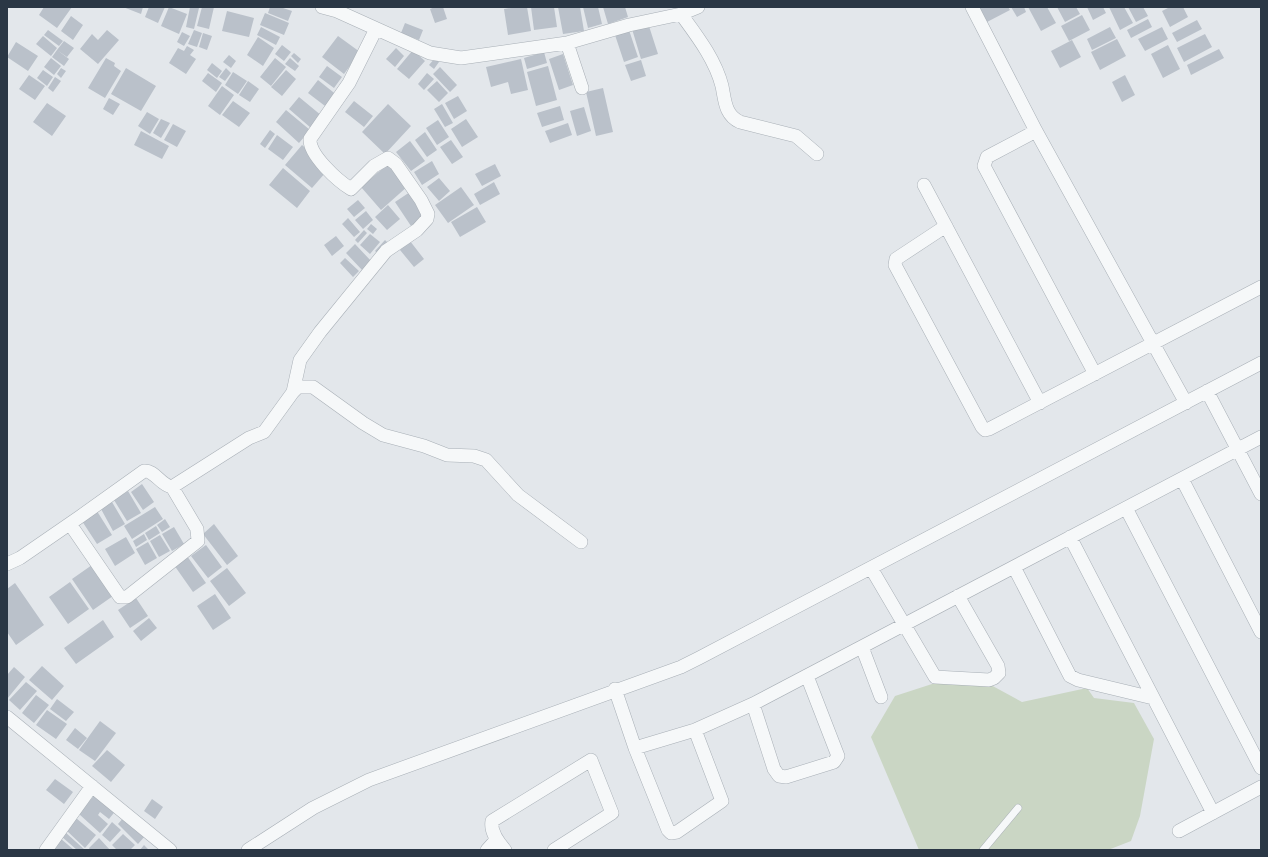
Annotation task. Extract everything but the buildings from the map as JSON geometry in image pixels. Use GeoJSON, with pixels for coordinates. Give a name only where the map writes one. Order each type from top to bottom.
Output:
{"type":"FeatureCollection","features":[{"type":"Feature","properties":{"kind":"street"},"geometry":{"type":"LineString","coordinates":[[322,7],[337,11],[430,53],[461,58],[567,43],[629,25],[681,14],[698,7]]}},
{"type":"Feature","properties":{"kind":"street"},"geometry":{"type":"LineString","coordinates":[[972,7],[1036,131],[1186,403]]}},
{"type":"Feature","properties":{"kind":"street"},"geometry":{"type":"LineString","coordinates":[[681,14],[708,54],[721,84],[727,111],[732,118],[740,122],[796,136],[817,154]]}},
{"type":"Feature","properties":{"kind":"street"},"geometry":{"type":"LineString","coordinates":[[292,392],[300,360],[320,332],[386,251],[417,230],[427,218],[428,214],[421,200],[396,164],[388,158],[374,166],[351,188],[335,177],[317,157],[310,144],[310,139],[349,83],[376,29]]}},
{"type":"Feature","properties":{"kind":"street"},"geometry":{"type":"LineString","coordinates":[[567,43],[582,88]]}},
{"type":"Feature","properties":{"kind":"street"},"geometry":{"type":"LineString","coordinates":[[1036,131],[987,157],[984,166],[1095,374]]}},
{"type":"Feature","properties":{"kind":"street"},"geometry":{"type":"LineString","coordinates":[[924,185],[1040,403]]}},
{"type":"Feature","properties":{"kind":"street"},"geometry":{"type":"LineString","coordinates":[[946,226],[898,257],[895,262],[983,428],[989,430],[1261,287]]}},
{"type":"Feature","properties":{"kind":"street"},"geometry":{"type":"LineString","coordinates":[[248,850],[313,808],[368,780],[615,689],[680,667],[699,658],[1261,363]]}},
{"type":"Feature","properties":{"kind":"street"},"geometry":{"type":"LineString","coordinates":[[172,487],[249,438],[264,432],[292,392],[298,387],[313,387],[363,423],[383,435],[424,446],[447,455],[474,456],[486,460],[518,495],[581,542]]}},
{"type":"Feature","properties":{"kind":"street"},"geometry":{"type":"LineString","coordinates":[[1208,391],[1261,494]]}},
{"type":"Feature","properties":{"kind":"street"},"geometry":{"type":"LineString","coordinates":[[635,748],[695,730],[753,704],[1261,437]]}},
{"type":"Feature","properties":{"kind":"street"},"geometry":{"type":"LineString","coordinates":[[7,564],[20,558],[144,471],[152,473],[162,484],[172,487],[197,529],[198,540],[127,597],[120,597],[70,524]]}},
{"type":"Feature","properties":{"kind":"street"},"geometry":{"type":"LineString","coordinates":[[1182,479],[1261,632]]}},
{"type":"Feature","properties":{"kind":"street"},"geometry":{"type":"LineString","coordinates":[[1126,508],[1261,768]]}},
{"type":"Feature","properties":{"kind":"street"},"geometry":{"type":"LineString","coordinates":[[1070,537],[1213,813]]}},
{"type":"Feature","properties":{"kind":"street"},"geometry":{"type":"LineString","coordinates":[[1014,567],[1070,676],[1078,680],[1153,698]]}},
{"type":"Feature","properties":{"kind":"street"},"geometry":{"type":"LineString","coordinates":[[871,568],[935,677],[989,680],[994,678],[999,673],[998,666],[958,596]]}},
{"type":"Feature","properties":{"kind":"street"},"geometry":{"type":"LineString","coordinates":[[862,647],[881,697]]}},
{"type":"Feature","properties":{"kind":"street"},"geometry":{"type":"LineString","coordinates":[[753,704],[774,769],[779,776],[786,777],[834,762],[838,756],[807,676]]}},
{"type":"Feature","properties":{"kind":"street"},"geometry":{"type":"LineString","coordinates":[[615,689],[635,748],[668,830],[671,833],[677,832],[722,800],[695,730]]}},
{"type":"Feature","properties":{"kind":"street"},"geometry":{"type":"LineString","coordinates":[[7,717],[170,850]]}},
{"type":"Feature","properties":{"kind":"street"},"geometry":{"type":"LineString","coordinates":[[505,850],[496,840],[491,825],[494,819],[591,760],[612,812],[554,850]]}},
{"type":"Feature","properties":{"kind":"street"},"geometry":{"type":"LineString","coordinates":[[46,850],[92,786]]}},
{"type":"Feature","properties":{"kind":"street"},"geometry":{"type":"LineString","coordinates":[[1179,831],[1261,787]]}},
{"type":"Feature","properties":{"kind":"street"},"geometry":{"type":"LineString","coordinates":[[487,850],[496,840]]}},
{"type":"Feature","properties":{"kind":"lane"},"geometry":{"type":"LineString","coordinates":[[983,850],[1018,808]]}},
{"type":"Feature","properties":{"kind":"green space"},"geometry":{"type":"Polygon","coordinates":[[[932,684],[989,684],[1022,702],[1087,688],[1094,698],[1134,703],[1154,739],[1140,816],[1131,841],[1108,850],[919,850],[871,737],[895,696],[932,684]]]}}]}
